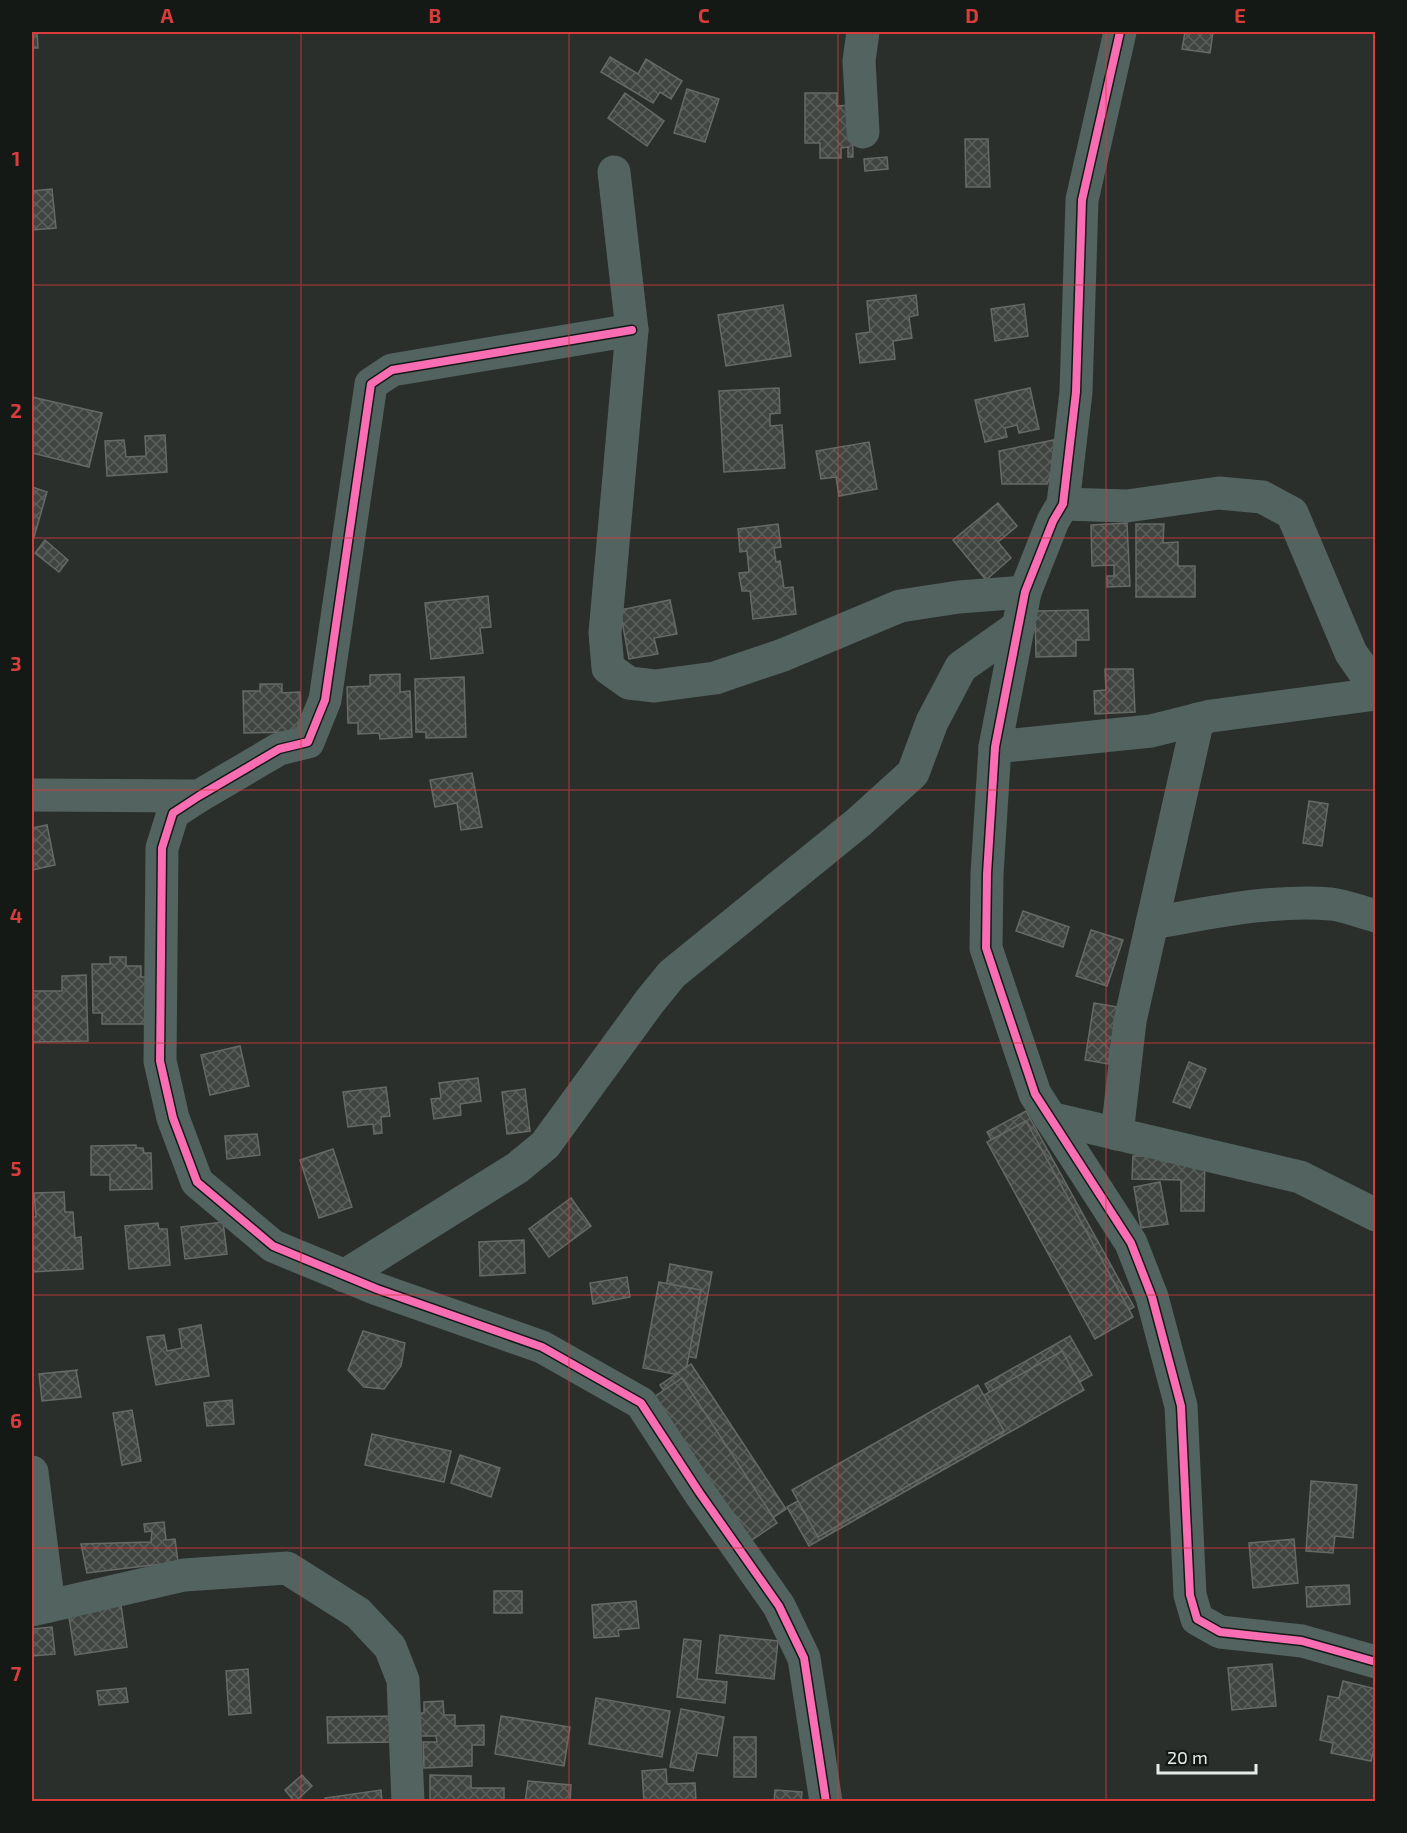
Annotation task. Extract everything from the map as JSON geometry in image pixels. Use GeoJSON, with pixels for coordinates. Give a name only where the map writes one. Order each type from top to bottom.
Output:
{"type":"FeatureCollection","features":[{"type":"Feature","properties":{"kind":"street"},"geometry":{"type":"LineString","coordinates":[[863,32],[859,62],[863,132]]}},
{"type":"Feature","properties":{"kind":"street"},"geometry":{"type":"LineString","coordinates":[[1120,32],[1082,200],[1076,392],[1063,504],[1053,521],[1025,592],[995,747],[987,874],[987,948],[1035,1094],[1131,1243],[1152,1297],[1181,1406],[1190,1595],[1197,1619],[1220,1632],[1302,1641],[1376,1662]]}},
{"type":"Feature","properties":{"kind":"street"},"geometry":{"type":"LineString","coordinates":[[614,171],[632,330],[604,633],[608,668],[629,683],[655,686],[715,678],[783,655],[900,606],[959,597],[1025,592]]}},
{"type":"Feature","properties":{"kind":"street"},"geometry":{"type":"LineString","coordinates":[[632,330],[392,370],[371,384],[326,700],[308,742],[279,749],[173,813],[162,848],[160,1061],[173,1118],[197,1182],[273,1246],[344,1276],[542,1347],[641,1403],[699,1492],[779,1606],[804,1658],[826,1802]]}},
{"type":"Feature","properties":{"kind":"street"},"geometry":{"type":"LineString","coordinates":[[1063,504],[1127,506],[1219,493],[1262,497],[1292,513],[1351,653],[1376,689]]}},
{"type":"Feature","properties":{"kind":"street"},"geometry":{"type":"LineString","coordinates":[[344,1276],[517,1168],[545,1146],[672,974],[859,822],[913,773],[932,722],[961,667],[1018,626]]}},
{"type":"Feature","properties":{"kind":"street"},"geometry":{"type":"LineString","coordinates":[[995,747],[1151,731],[1198,719],[1376,694]]}},
{"type":"Feature","properties":{"kind":"street"},"geometry":{"type":"LineString","coordinates":[[1117,1134],[1130,1021],[1198,719]]}},
{"type":"Feature","properties":{"kind":"street"},"geometry":{"type":"LineString","coordinates":[[32,795],[199,796]]}},
{"type":"Feature","properties":{"kind":"street"},"geometry":{"type":"LineString","coordinates":[[1152,923],[1240,908],[1290,904],[1333,904],[1376,916]]}},
{"type":"Feature","properties":{"kind":"street"},"geometry":{"type":"LineString","coordinates":[[1050,1118],[1300,1178],[1376,1215]]}},
{"type":"Feature","properties":{"kind":"street"},"geometry":{"type":"LineString","coordinates":[[32,1472],[40,1608],[184,1575],[287,1568],[358,1613],[390,1647],[403,1680],[408,1802]]}},
{"type":"Feature","properties":{"kind":"building"},"geometry":{"type":"Polygon","coordinates":[[[32,32],[37,32],[38,48],[32,48],[32,32]]]}},
{"type":"Feature","properties":{"kind":"building"},"geometry":{"type":"Polygon","coordinates":[[[1185,32],[1213,32],[1210,53],[1182,49],[1185,32]]]}},
{"type":"Feature","properties":{"kind":"building"},"geometry":{"type":"Polygon","coordinates":[[[610,57],[638,74],[646,59],[682,81],[671,99],[660,92],[653,103],[601,72],[610,57]]]}},
{"type":"Feature","properties":{"kind":"building"},"geometry":{"type":"Polygon","coordinates":[[[687,89],[719,99],[705,142],[674,133],[687,89]]]}},
{"type":"Feature","properties":{"kind":"building"},"geometry":{"type":"Polygon","coordinates":[[[625,93],[664,121],[647,146],[608,118],[625,93]]]}},
{"type":"Feature","properties":{"kind":"building"},"geometry":{"type":"Polygon","coordinates":[[[805,93],[837,93],[837,106],[852,105],[853,157],[848,157],[848,147],[841,148],[841,158],[820,158],[820,143],[805,143],[805,93]]]}},
{"type":"Feature","properties":{"kind":"building"},"geometry":{"type":"Polygon","coordinates":[[[965,139],[988,139],[990,187],[966,187],[965,139]]]}},
{"type":"Feature","properties":{"kind":"building"},"geometry":{"type":"Polygon","coordinates":[[[887,157],[888,169],[865,171],[864,159],[887,157]]]}},
{"type":"Feature","properties":{"kind":"building"},"geometry":{"type":"Polygon","coordinates":[[[52,189],[56,228],[32,230],[32,191],[52,189]]]}},
{"type":"Feature","properties":{"kind":"building"},"geometry":{"type":"Polygon","coordinates":[[[916,295],[918,315],[909,317],[912,338],[893,341],[895,359],[860,363],[856,334],[870,332],[867,301],[916,295]]]}},
{"type":"Feature","properties":{"kind":"building"},"geometry":{"type":"Polygon","coordinates":[[[1024,304],[1028,336],[995,341],[991,309],[1024,304]]]}},
{"type":"Feature","properties":{"kind":"building"},"geometry":{"type":"Polygon","coordinates":[[[783,305],[791,356],[726,366],[718,315],[783,305]]]}},
{"type":"Feature","properties":{"kind":"building"},"geometry":{"type":"Polygon","coordinates":[[[779,388],[780,413],[770,414],[770,426],[782,425],[785,468],[724,472],[719,391],[779,388]]]}},
{"type":"Feature","properties":{"kind":"building"},"geometry":{"type":"Polygon","coordinates":[[[1030,388],[1039,429],[1019,433],[1017,425],[1005,428],[1007,437],[985,442],[975,400],[1030,388]]]}},
{"type":"Feature","properties":{"kind":"building"},"geometry":{"type":"Polygon","coordinates":[[[32,397],[102,413],[89,467],[32,453],[32,397]]]}},
{"type":"Feature","properties":{"kind":"building"},"geometry":{"type":"Polygon","coordinates":[[[165,435],[167,472],[107,476],[105,441],[124,440],[126,457],[146,456],[145,436],[165,435]]]}},
{"type":"Feature","properties":{"kind":"building"},"geometry":{"type":"Polygon","coordinates":[[[1054,440],[1055,465],[1047,484],[1002,484],[999,451],[1054,440]]]}},
{"type":"Feature","properties":{"kind":"building"},"geometry":{"type":"Polygon","coordinates":[[[869,442],[877,489],[839,496],[836,477],[821,479],[816,451],[869,442]]]}},
{"type":"Feature","properties":{"kind":"building"},"geometry":{"type":"Polygon","coordinates":[[[32,487],[47,492],[32,544],[32,487]]]}},
{"type":"Feature","properties":{"kind":"building"},"geometry":{"type":"Polygon","coordinates":[[[998,503],[1017,526],[998,542],[1011,558],[986,580],[953,540],[998,503]]]}},
{"type":"Feature","properties":{"kind":"building"},"geometry":{"type":"Polygon","coordinates":[[[1127,523],[1130,586],[1107,587],[1107,576],[1114,576],[1114,565],[1092,566],[1091,525],[1127,523]]]}},
{"type":"Feature","properties":{"kind":"building"},"geometry":{"type":"Polygon","coordinates":[[[778,524],[781,547],[774,548],[776,562],[780,561],[784,588],[793,587],[796,614],[753,619],[750,591],[742,591],[739,573],[749,572],[747,551],[740,552],[738,529],[778,524]]]}},
{"type":"Feature","properties":{"kind":"building"},"geometry":{"type":"Polygon","coordinates":[[[1136,524],[1164,524],[1163,543],[1178,542],[1178,566],[1195,566],[1195,597],[1136,597],[1136,524]]]}},
{"type":"Feature","properties":{"kind":"building"},"geometry":{"type":"Polygon","coordinates":[[[45,540],[68,560],[59,572],[35,553],[45,540]]]}},
{"type":"Feature","properties":{"kind":"building"},"geometry":{"type":"Polygon","coordinates":[[[488,596],[491,627],[480,628],[483,653],[431,659],[425,603],[488,596]]]}},
{"type":"Feature","properties":{"kind":"building"},"geometry":{"type":"Polygon","coordinates":[[[670,600],[677,634],[654,638],[658,654],[629,659],[620,610],[670,600]]]}},
{"type":"Feature","properties":{"kind":"building"},"geometry":{"type":"Polygon","coordinates":[[[1088,610],[1089,640],[1076,640],[1076,656],[1036,657],[1035,611],[1088,610]]]}},
{"type":"Feature","properties":{"kind":"building"},"geometry":{"type":"Polygon","coordinates":[[[1105,669],[1133,669],[1135,712],[1095,714],[1094,691],[1106,690],[1105,669]]]}},
{"type":"Feature","properties":{"kind":"building"},"geometry":{"type":"Polygon","coordinates":[[[400,674],[400,692],[410,691],[412,737],[380,739],[379,733],[358,734],[358,723],[348,723],[347,687],[370,686],[370,675],[400,674]]]}},
{"type":"Feature","properties":{"kind":"building"},"geometry":{"type":"Polygon","coordinates":[[[464,677],[466,737],[426,738],[426,732],[416,732],[415,679],[464,677]]]}},
{"type":"Feature","properties":{"kind":"building"},"geometry":{"type":"Polygon","coordinates":[[[260,684],[282,684],[282,693],[300,692],[301,732],[244,733],[243,691],[260,691],[260,684]]]}},
{"type":"Feature","properties":{"kind":"building"},"geometry":{"type":"Polygon","coordinates":[[[472,773],[482,827],[461,830],[457,803],[435,807],[430,780],[472,773]]]}},
{"type":"Feature","properties":{"kind":"building"},"geometry":{"type":"Polygon","coordinates":[[[1309,801],[1328,804],[1322,846],[1303,843],[1309,801]]]}},
{"type":"Feature","properties":{"kind":"building"},"geometry":{"type":"Polygon","coordinates":[[[47,825],[55,865],[32,870],[32,828],[47,825]]]}},
{"type":"Feature","properties":{"kind":"building"},"geometry":{"type":"Polygon","coordinates":[[[1023,911],[1069,927],[1063,947],[1016,931],[1023,911]]]}},
{"type":"Feature","properties":{"kind":"building"},"geometry":{"type":"Polygon","coordinates":[[[1091,930],[1123,940],[1107,986],[1076,976],[1091,930]]]}},
{"type":"Feature","properties":{"kind":"building"},"geometry":{"type":"Polygon","coordinates":[[[110,957],[126,957],[126,966],[141,966],[141,977],[150,977],[157,1024],[102,1024],[102,1013],[93,1013],[92,964],[110,964],[110,957]]]}},
{"type":"Feature","properties":{"kind":"building"},"geometry":{"type":"Polygon","coordinates":[[[86,975],[88,1041],[32,1042],[32,991],[62,991],[62,976],[86,975]]]}},
{"type":"Feature","properties":{"kind":"building"},"geometry":{"type":"Polygon","coordinates":[[[1094,1003],[1118,1007],[1108,1064],[1085,1060],[1094,1003]]]}},
{"type":"Feature","properties":{"kind":"building"},"geometry":{"type":"Polygon","coordinates":[[[240,1046],[249,1086],[210,1095],[201,1055],[240,1046]]]}},
{"type":"Feature","properties":{"kind":"building"},"geometry":{"type":"Polygon","coordinates":[[[1189,1062],[1206,1069],[1190,1108],[1173,1102],[1189,1062]]]}},
{"type":"Feature","properties":{"kind":"building"},"geometry":{"type":"Polygon","coordinates":[[[478,1078],[481,1101],[460,1104],[461,1115],[434,1119],[431,1099],[441,1098],[439,1083],[478,1078]]]}},
{"type":"Feature","properties":{"kind":"building"},"geometry":{"type":"Polygon","coordinates":[[[386,1087],[390,1116],[381,1117],[382,1133],[374,1134],[373,1124],[348,1127],[343,1092],[386,1087]]]}},
{"type":"Feature","properties":{"kind":"building"},"geometry":{"type":"Polygon","coordinates":[[[525,1089],[530,1131],[507,1134],[502,1092],[525,1089]]]}},
{"type":"Feature","properties":{"kind":"building"},"geometry":{"type":"Polygon","coordinates":[[[1026,1111],[1134,1307],[1096,1329],[987,1132],[1026,1111]]]}},
{"type":"Feature","properties":{"kind":"building"},"geometry":{"type":"Polygon","coordinates":[[[1026,1121],[1133,1317],[1095,1339],[987,1142],[1026,1121]]]}},
{"type":"Feature","properties":{"kind":"building"},"geometry":{"type":"Polygon","coordinates":[[[257,1134],[260,1155],[227,1159],[225,1136],[257,1134]]]}},
{"type":"Feature","properties":{"kind":"building"},"geometry":{"type":"Polygon","coordinates":[[[136,1145],[136,1148],[143,1148],[144,1153],[151,1153],[152,1189],[110,1190],[110,1175],[91,1175],[91,1146],[136,1145]]]}},
{"type":"Feature","properties":{"kind":"building"},"geometry":{"type":"Polygon","coordinates":[[[333,1149],[352,1207],[319,1218],[300,1160],[333,1149]]]}},
{"type":"Feature","properties":{"kind":"building"},"geometry":{"type":"Polygon","coordinates":[[[1205,1155],[1204,1211],[1181,1211],[1181,1180],[1132,1179],[1133,1156],[1205,1155]]]}},
{"type":"Feature","properties":{"kind":"building"},"geometry":{"type":"Polygon","coordinates":[[[1160,1182],[1168,1224],[1141,1228],[1134,1187],[1160,1182]]]}},
{"type":"Feature","properties":{"kind":"building"},"geometry":{"type":"Polygon","coordinates":[[[64,1192],[65,1212],[73,1212],[75,1238],[81,1237],[83,1269],[32,1272],[32,1217],[36,1217],[34,1193],[64,1192]]]}},
{"type":"Feature","properties":{"kind":"building"},"geometry":{"type":"Polygon","coordinates":[[[571,1198],[591,1226],[549,1257],[529,1229],[571,1198]]]}},
{"type":"Feature","properties":{"kind":"building"},"geometry":{"type":"Polygon","coordinates":[[[223,1222],[227,1254],[185,1259],[181,1227],[223,1222]]]}},
{"type":"Feature","properties":{"kind":"building"},"geometry":{"type":"Polygon","coordinates":[[[158,1223],[159,1229],[167,1229],[170,1265],[129,1269],[125,1226],[158,1223]]]}},
{"type":"Feature","properties":{"kind":"building"},"geometry":{"type":"Polygon","coordinates":[[[524,1240],[525,1273],[480,1276],[479,1242],[524,1240]]]}},
{"type":"Feature","properties":{"kind":"building"},"geometry":{"type":"Polygon","coordinates":[[[670,1264],[712,1272],[696,1358],[655,1351],[670,1264]]]}},
{"type":"Feature","properties":{"kind":"building"},"geometry":{"type":"Polygon","coordinates":[[[627,1277],[630,1297],[593,1304],[590,1283],[627,1277]]]}},
{"type":"Feature","properties":{"kind":"building"},"geometry":{"type":"Polygon","coordinates":[[[659,1282],[701,1290],[685,1376],[643,1368],[659,1282]]]}},
{"type":"Feature","properties":{"kind":"building"},"geometry":{"type":"Polygon","coordinates":[[[201,1325],[209,1376],[156,1385],[147,1337],[164,1335],[167,1351],[182,1348],[179,1329],[201,1325]]]}},
{"type":"Feature","properties":{"kind":"building"},"geometry":{"type":"Polygon","coordinates":[[[363,1331],[405,1343],[401,1366],[384,1389],[364,1387],[348,1370],[363,1331]]]}},
{"type":"Feature","properties":{"kind":"building"},"geometry":{"type":"Polygon","coordinates":[[[1070,1336],[1092,1375],[1007,1423],[985,1384],[1070,1336]]]}},
{"type":"Feature","properties":{"kind":"building"},"geometry":{"type":"Polygon","coordinates":[[[1062,1351],[1084,1390],[809,1546],[787,1507],[1062,1351]]]}},
{"type":"Feature","properties":{"kind":"building"},"geometry":{"type":"Polygon","coordinates":[[[691,1364],[786,1509],[754,1530],[660,1385],[691,1364]]]}},
{"type":"Feature","properties":{"kind":"building"},"geometry":{"type":"Polygon","coordinates":[[[76,1370],[81,1397],[42,1401],[39,1374],[76,1370]]]}},
{"type":"Feature","properties":{"kind":"building"},"geometry":{"type":"Polygon","coordinates":[[[682,1378],[777,1523],[746,1544],[651,1399],[682,1378]]]}},
{"type":"Feature","properties":{"kind":"building"},"geometry":{"type":"Polygon","coordinates":[[[978,1385],[1004,1431],[818,1537],[792,1490],[978,1385]]]}},
{"type":"Feature","properties":{"kind":"building"},"geometry":{"type":"Polygon","coordinates":[[[232,1400],[234,1424],[207,1426],[204,1403],[232,1400]]]}},
{"type":"Feature","properties":{"kind":"building"},"geometry":{"type":"Polygon","coordinates":[[[132,1410],[141,1461],[122,1465],[113,1413],[132,1410]]]}},
{"type":"Feature","properties":{"kind":"building"},"geometry":{"type":"Polygon","coordinates":[[[372,1434],[451,1451],[444,1482],[365,1465],[372,1434]]]}},
{"type":"Feature","properties":{"kind":"building"},"geometry":{"type":"Polygon","coordinates":[[[460,1455],[500,1468],[491,1497],[451,1483],[460,1455]]]}},
{"type":"Feature","properties":{"kind":"building"},"geometry":{"type":"Polygon","coordinates":[[[1311,1481],[1357,1485],[1353,1538],[1335,1536],[1333,1553],[1306,1551],[1311,1481]]]}},
{"type":"Feature","properties":{"kind":"building"},"geometry":{"type":"Polygon","coordinates":[[[164,1522],[166,1540],[175,1539],[178,1562],[87,1573],[81,1544],[151,1542],[152,1531],[145,1532],[144,1524],[164,1522]]]}},
{"type":"Feature","properties":{"kind":"building"},"geometry":{"type":"Polygon","coordinates":[[[1294,1539],[1298,1583],[1253,1588],[1249,1543],[1294,1539]]]}},
{"type":"Feature","properties":{"kind":"building"},"geometry":{"type":"Polygon","coordinates":[[[1349,1585],[1350,1604],[1307,1607],[1306,1587],[1349,1585]]]}},
{"type":"Feature","properties":{"kind":"building"},"geometry":{"type":"Polygon","coordinates":[[[494,1591],[522,1591],[522,1613],[494,1613],[494,1591]]]}},
{"type":"Feature","properties":{"kind":"building"},"geometry":{"type":"Polygon","coordinates":[[[120,1598],[127,1647],[75,1655],[67,1605],[120,1598]]]}},
{"type":"Feature","properties":{"kind":"building"},"geometry":{"type":"Polygon","coordinates":[[[636,1601],[639,1628],[618,1630],[619,1636],[594,1638],[592,1605],[636,1601]]]}},
{"type":"Feature","properties":{"kind":"building"},"geometry":{"type":"Polygon","coordinates":[[[52,1627],[55,1654],[32,1656],[32,1629],[52,1627]]]}},
{"type":"Feature","properties":{"kind":"building"},"geometry":{"type":"Polygon","coordinates":[[[720,1635],[778,1641],[774,1679],[716,1673],[720,1635]]]}},
{"type":"Feature","properties":{"kind":"building"},"geometry":{"type":"Polygon","coordinates":[[[684,1639],[701,1641],[697,1679],[727,1682],[725,1703],[677,1697],[684,1639]]]}},
{"type":"Feature","properties":{"kind":"building"},"geometry":{"type":"Polygon","coordinates":[[[1272,1664],[1276,1706],[1232,1710],[1228,1668],[1272,1664]]]}},
{"type":"Feature","properties":{"kind":"building"},"geometry":{"type":"Polygon","coordinates":[[[248,1669],[251,1713],[229,1715],[226,1671],[248,1669]]]}},
{"type":"Feature","properties":{"kind":"building"},"geometry":{"type":"Polygon","coordinates":[[[1343,1681],[1376,1689],[1376,1740],[1371,1761],[1331,1753],[1333,1743],[1320,1740],[1328,1696],[1339,1698],[1343,1681]]]}},
{"type":"Feature","properties":{"kind":"building"},"geometry":{"type":"Polygon","coordinates":[[[126,1688],[128,1702],[99,1705],[97,1691],[126,1688]]]}},
{"type":"Feature","properties":{"kind":"building"},"geometry":{"type":"Polygon","coordinates":[[[596,1698],[670,1711],[662,1757],[589,1744],[596,1698]]]}},
{"type":"Feature","properties":{"kind":"building"},"geometry":{"type":"Polygon","coordinates":[[[443,1701],[444,1715],[455,1715],[455,1726],[484,1725],[484,1745],[472,1745],[472,1766],[424,1768],[423,1742],[437,1742],[436,1736],[419,1736],[418,1713],[424,1713],[424,1702],[443,1701]]]}},
{"type":"Feature","properties":{"kind":"building"},"geometry":{"type":"Polygon","coordinates":[[[681,1709],[724,1717],[717,1756],[697,1753],[693,1771],[670,1767],[681,1709]]]}},
{"type":"Feature","properties":{"kind":"building"},"geometry":{"type":"Polygon","coordinates":[[[396,1716],[396,1742],[328,1743],[327,1717],[396,1716]]]}},
{"type":"Feature","properties":{"kind":"building"},"geometry":{"type":"Polygon","coordinates":[[[501,1716],[570,1727],[564,1766],[495,1754],[501,1716]]]}},
{"type":"Feature","properties":{"kind":"building"},"geometry":{"type":"Polygon","coordinates":[[[734,1737],[756,1737],[756,1777],[734,1777],[734,1737]]]}},
{"type":"Feature","properties":{"kind":"building"},"geometry":{"type":"Polygon","coordinates":[[[666,1769],[667,1784],[695,1783],[696,1801],[644,1802],[642,1771],[666,1769]]]}},
{"type":"Feature","properties":{"kind":"building"},"geometry":{"type":"Polygon","coordinates":[[[302,1775],[312,1786],[295,1802],[285,1790],[302,1775]]]}},
{"type":"Feature","properties":{"kind":"building"},"geometry":{"type":"Polygon","coordinates":[[[430,1775],[471,1776],[471,1788],[504,1788],[504,1802],[430,1802],[430,1775]]]}},
{"type":"Feature","properties":{"kind":"building"},"geometry":{"type":"Polygon","coordinates":[[[528,1781],[571,1785],[570,1802],[525,1802],[528,1781]]]}},
{"type":"Feature","properties":{"kind":"building"},"geometry":{"type":"Polygon","coordinates":[[[381,1790],[382,1802],[326,1802],[325,1798],[381,1790]]]}},
{"type":"Feature","properties":{"kind":"building"},"geometry":{"type":"Polygon","coordinates":[[[775,1790],[802,1792],[801,1802],[774,1802],[775,1790]]]}},
{"type":"Feature","properties":{"kind":"cycle path"},"geometry":{"type":"LineString","coordinates":[[1120,32],[1082,200],[1076,392],[1063,504],[1053,521],[1025,592],[995,747],[987,874],[986,948],[1035,1094],[1131,1243],[1152,1297],[1181,1406],[1190,1595],[1197,1619],[1220,1632],[1302,1641],[1376,1662]]}},
{"type":"Feature","properties":{"kind":"cycle path"},"geometry":{"type":"LineString","coordinates":[[632,330],[392,370],[371,384],[325,700],[308,742],[279,749],[173,813],[162,848],[160,1061],[173,1118],[197,1182],[273,1246],[377,1289],[542,1347],[641,1403],[699,1492],[779,1606],[804,1658],[826,1802]]}}]}
